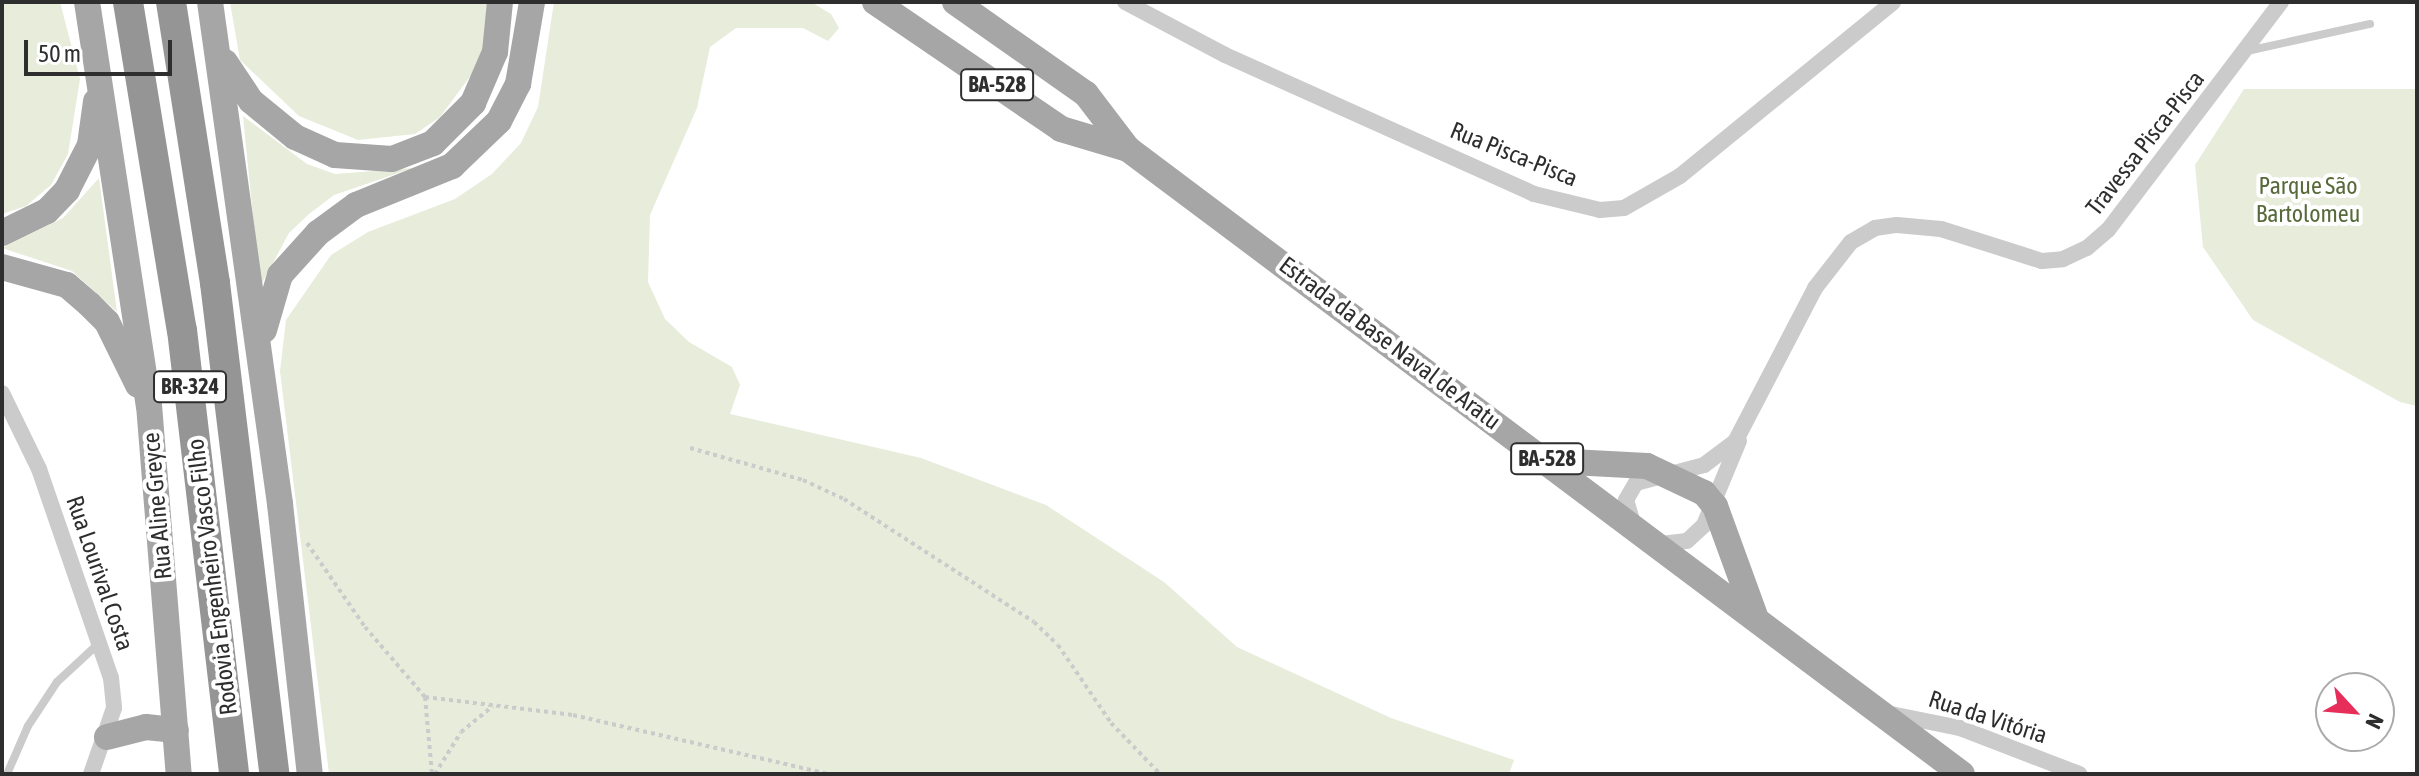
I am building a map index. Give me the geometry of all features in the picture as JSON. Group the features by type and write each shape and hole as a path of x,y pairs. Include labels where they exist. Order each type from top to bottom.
{"highway":[{"name":"Rodovia Engenheiro Vasco Filho","path":"128,2 182,330 234,774"},
{"name":"Rodovia Engenheiro Vasco Filho","path":"171,2 215,283 274,774"}],"main road":[{"name":"Rua Aline Greyce","path":"87,2 97,50 149,405 179,774"},
{"path":"210,2 221,55 263,377 310,774"},
{"path":"221,55 251,101 295,137 335,155 392,159 433,143 473,103 495,52 500,2"},
{"path":"263,377 264,322 280,275 338,217 437,175 485,139 518,84 532,2"},
{"name":"Estrada da Base Naval de Aratu","path":"875,2 1061,129 1128,149 1633,523 1962,774"},
{"path":"955,2 1086,94 1128,149"},
{"path":"2,233 47,211 81,169 96,115 97,50"},
{"path":"2,267 53,279 89,304 107,322 149,405"},
{"path":"1549,461 1625,463 1667,472 1704,493 1715,506 1757,619"},
{"path":"107,737 146,727 176,730"}],"street":[{"name":"Rua Pisca-Pisca","path":"1125,2 1225,55 1534,194 1600,210 1624,208 1680,176 1893,2"},
{"name":"Travessa Pisca-Pisca","path":"1633,523 1627,511 1630,490 1644,478 1704,465 1735,442 1815,288 1851,242 1875,228 1897,225 1941,229 2042,261 2063,259 2087,248 2108,230 2247,51 2281,2"},
{"name":"Rua Lourival Costa","path":"2,393 39,469 99,643 114,708 107,737 91,774"},
{"name":"Travessa Pisca-Pisca","path":"1661,544 1687,541 1715,506 1745,425"},
{"name":"Rua da Vitória","path":"1881,713 1960,728 2079,774"}],"lane":[{"path":"2247,51 2370,24"},
{"path":"7,774 28,726 57,682 99,643"}],"path":[{"path":"690,448 803,480 844,499 1034,622 1058,645 1111,723 1160,774"},
{"path":"305,541 365,627 425,697 434,774"},
{"path":"425,697 573,715 829,774"},
{"path":"434,774 461,732 493,706"}],"green space":[{"path":"2,2 60,2 80,79 68,154 51,185 26,206 2,214"},
{"path":"230,2 489,2 488,32 477,67 440,117 415,134 358,140 299,116 240,60"},
{"path":"554,2 811,2 831,14 839,28 828,41 803,28 736,28 710,47 697,108 650,215 648,282 665,319 689,342 732,367 740,385 730,414 921,458 1046,505 1164,582 1237,647 1391,718 1514,760 1509,774 329,774 280,371 286,320 331,255 368,232 455,199 492,174 521,143 538,107"},
{"name":"Parque São Bartolomeu","path":"2244,89 2417,89 2417,406 2400,402 2253,320 2203,247 2195,165"},
{"path":"243,116 307,164 335,174 413,168 334,195 309,214 289,233 260,287"},
{"path":"99,178 117,312 72,271 2,248 63,218"}]}
